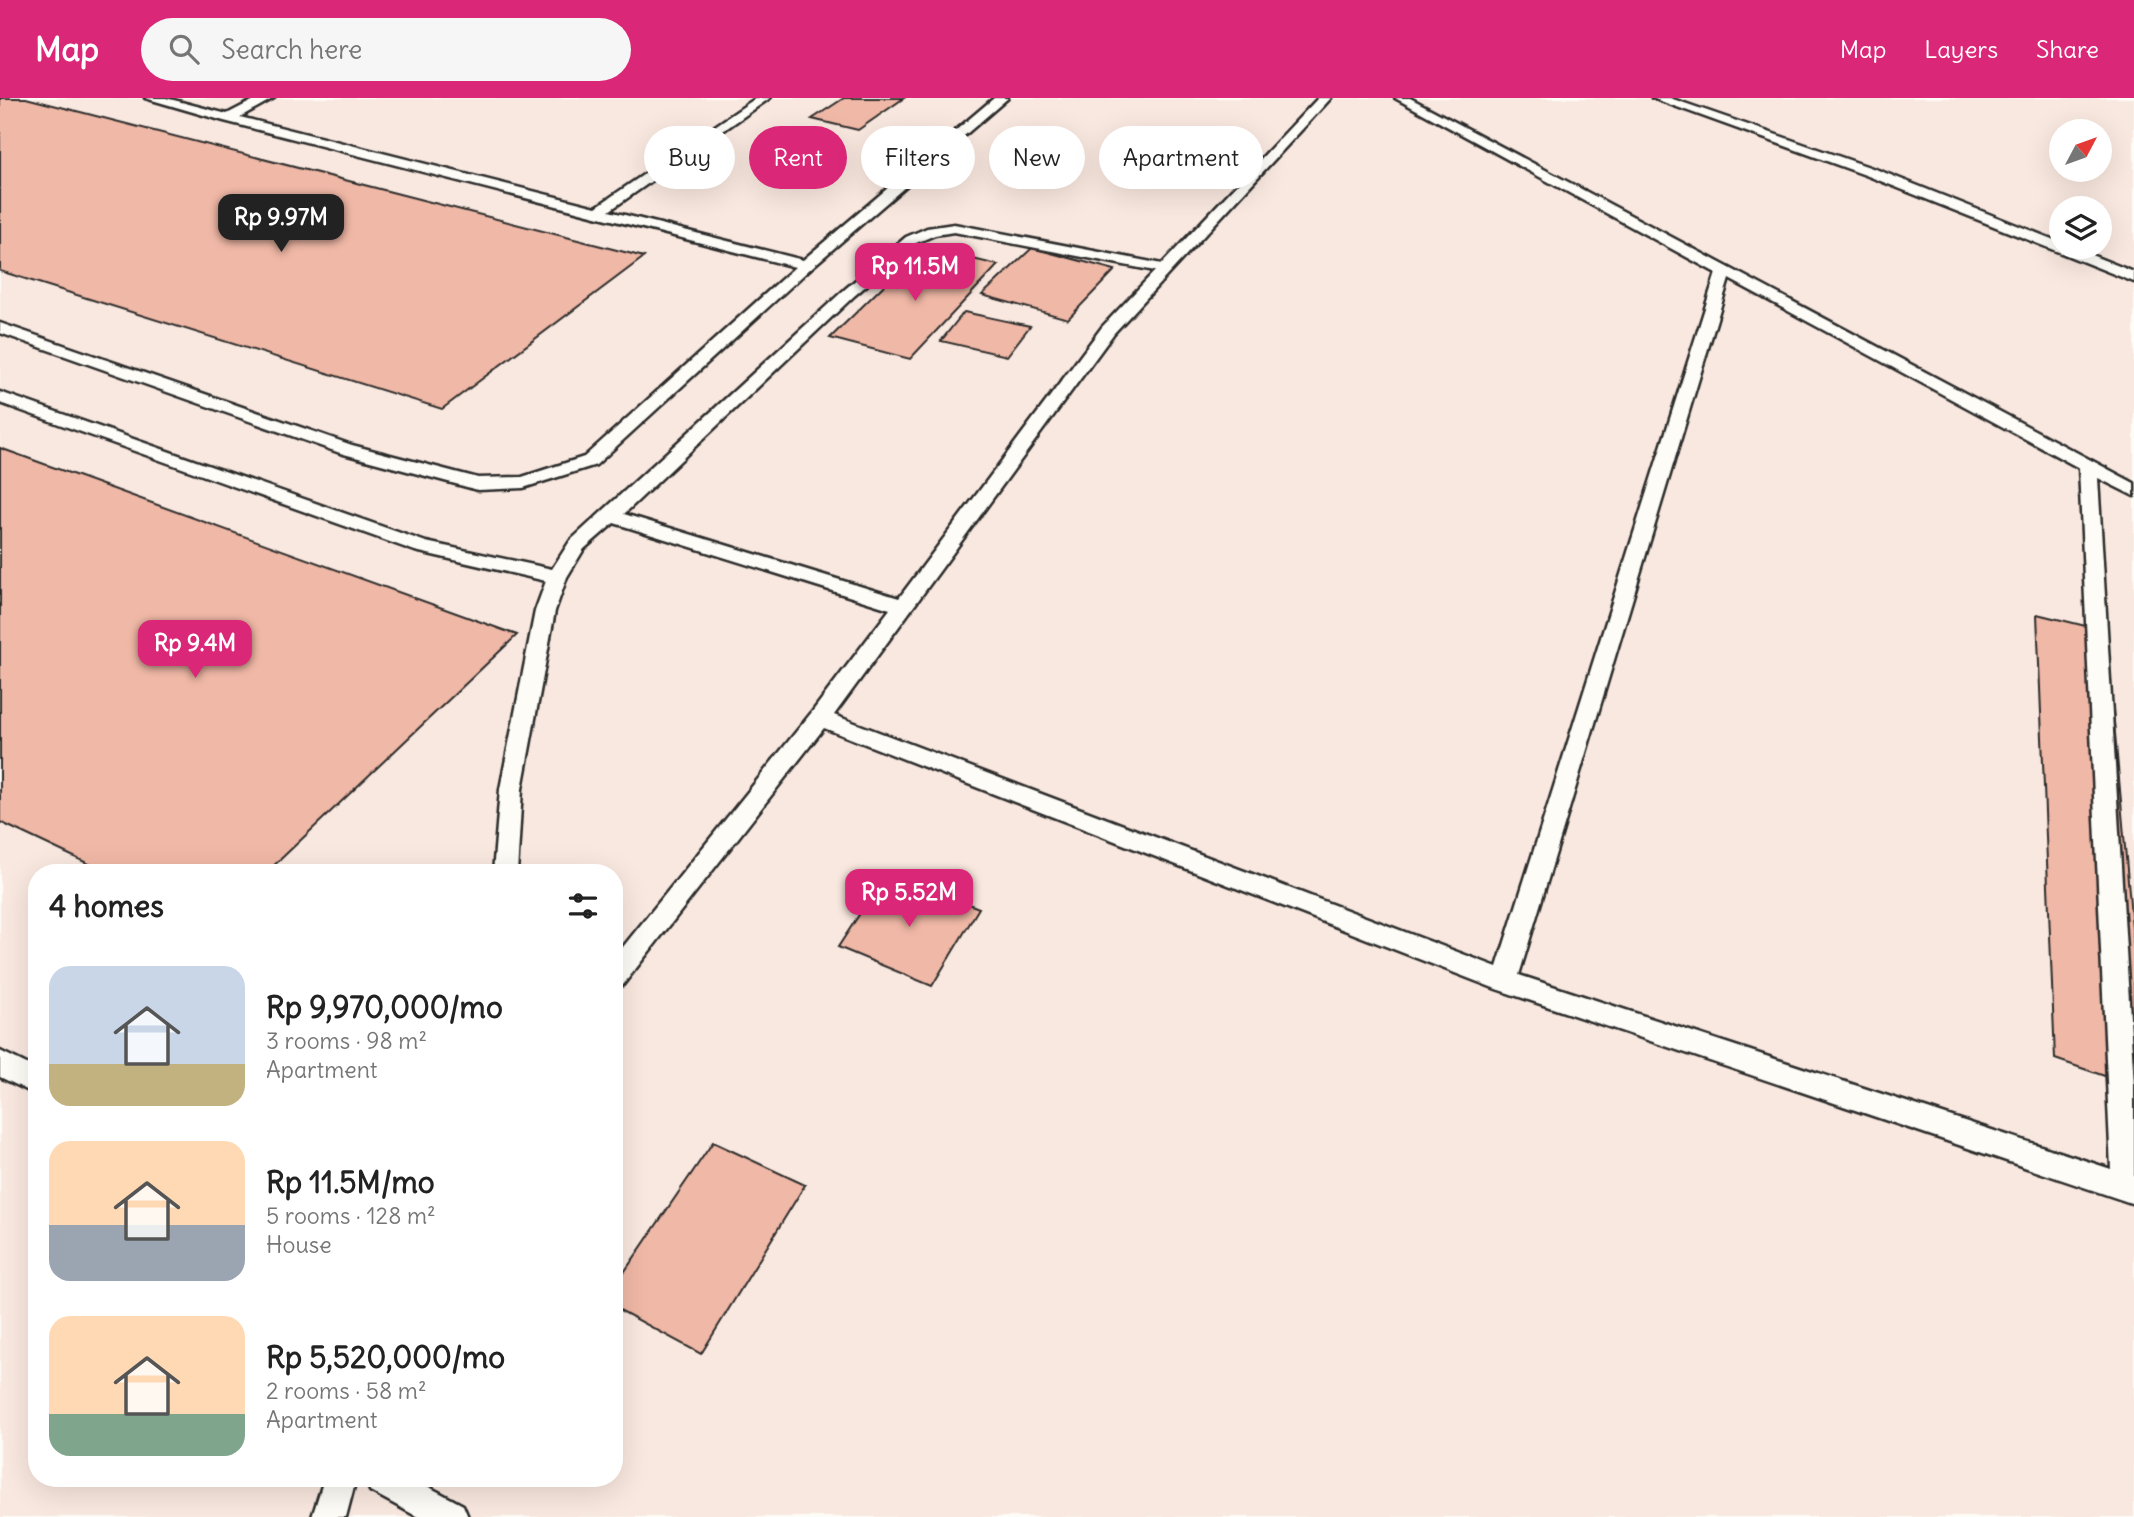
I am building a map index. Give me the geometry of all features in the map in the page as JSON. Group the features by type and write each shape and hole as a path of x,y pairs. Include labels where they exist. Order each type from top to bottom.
{"lane":[{"path":"151,98 806,265"},
{"path":"229,118 268,98"},
{"path":"598,212 764,98"},
{"path":"0,328 346,449 478,484 523,482 590,461 806,265 1002,98"},
{"path":"623,966 820,718 1108,330 1325,98"},
{"path":"1401,98 2134,490"},
{"path":"1658,98 1874,173 2134,276"},
{"path":"506,864 511,789 545,611 557,577 577,545 849,293 911,240 932,231 954,228 1165,269"},
{"path":"1505,981 1724,271"},
{"path":"0,397 422,547 557,577"},
{"path":"820,718 1505,981 2130,1189 2088,465"},
{"path":"611,516 904,606"},
{"path":"0,1063 28,1078"},
{"path":"329,1517 338,1487"},
{"path":"397,1487 451,1517"}],"shaded area":[{"path":"0,98 2134,98 2134,1517 0,1517"}],"building":[{"path":"0,98 26,98 644,257 442,409 0,271"},
{"path":"844,98 904,98 858,130 812,119"},
{"path":"923,247 998,265 910,359 830,338"},
{"path":"1032,248 1115,270 1068,319 982,295"},
{"path":"964,312 1030,326 1007,356 941,341"},
{"path":"0,448 517,635 275,864 89,864 0,822"},
{"path":"2037,614 2106,631 2134,949 2134,1086 2055,1059"},
{"path":"887,872 979,908 932,986 838,947"},
{"path":"713,1142 805,1185 701,1354 623,1312 623,1274"}]}
